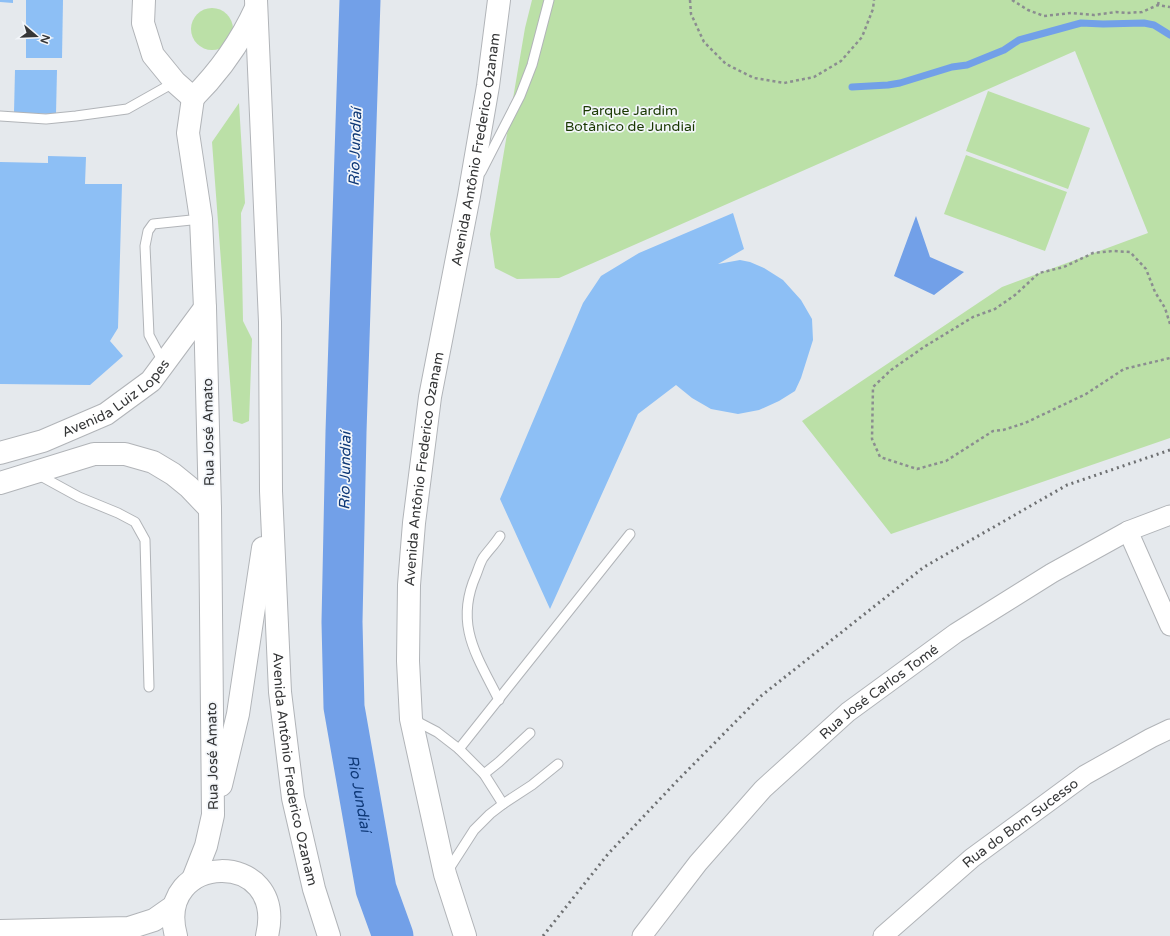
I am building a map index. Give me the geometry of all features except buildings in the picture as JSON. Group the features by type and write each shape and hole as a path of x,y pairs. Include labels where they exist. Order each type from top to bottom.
{"main road":[{"path":"144,0 143,23 153,55 175,82 193,98 218,71 237,43 247,28 257,3"},
{"name":"Avenida Antônio Frederico Ozanam","path":"466,936 445,874 411,719 408,661 409,585 414,523 430,397 469,196 488,86 499,0"},
{"path":"488,86 510,0"},
{"name":"Avenida Antônio Frederico Ozanam","path":"257,3 270,322 271,491 280,692 293,798 314,889 329,936"},
{"name":"Rua José Amato","path":"193,98 188,133 202,219 205,308 210,509 213,815 206,846 193,879"},
{"name":"Avenida Luiz Lopes","path":"0,453 43,441 106,414 152,381 205,308"},
{"path":"0,483 94,454 124,454 154,462 167,470 189,487 210,509"},
{"path":"213,815 238,714 271,491"},
{"path":"176,936 172,924 174,906 181,891 193,879 205,873 219,870 233,871 246,877 257,885 265,897 269,910 270,924 267,936"},
{"path":"0,931 128,928 154,920 174,906"}],"street":[{"name":"Rua José Carlos Tomé","path":"642,936 698,863 763,789 848,712 956,633 1052,573 1128,531 1170,515"},
{"path":"1128,531 1170,626"},
{"name":"Rua do Bom Sucesso","path":"883,936 972,858 1084,775 1151,738 1170,730"}],"lane":[{"path":"469,196 520,96 532,65 549,0"},
{"path":"0,116 46,119 127,109 175,82"},
{"path":"164,364 149,335 145,246 148,231 153,224 202,219"},
{"path":"34,473 79,497 136,522 145,540 149,687"},
{"path":"460,749 630,534"},
{"path":"498,700 472,644 467,625 467,602 471,586 483,559 500,536"},
{"path":"411,719 437,732 460,749 484,774 503,804"},
{"path":"484,774 530,733"},
{"path":"445,874 474,830 490,814 532,785 558,764"}],"path":[{"path":"690,0 691,14 704,42 726,64 754,78 784,83 814,77 841,61 862,37 873,9 874,0"},
{"path":"1012,0 1028,10 1044,16 1071,13 1094,15 1116,12 1128,13 1142,12 1158,5 1170,7"},
{"path":"1158,5 1159,0"},
{"path":"1170,324 1165,308 1155,292 1146,269 1130,252 1113,251 1093,253 1064,267 1039,274 1015,295 995,309 973,317 924,347 891,370 873,387 872,440 880,457 917,468 946,460 993,431 1003,430 1025,423 1046,414 1086,394 1124,369 1170,358"}],"green space":[{"name":"Parque Jardim Botânico de Jundiaí","path":"532,0 1170,0 1170,438 891,534 802,421 1002,287 1148,233 1075,51 559,278 517,279 495,268 490,234 525,28"},
{"path":"212,8 227,14 233,29 227,44 212,50 197,44 191,29 197,14"},
{"path":"988,91 1090,128 1068,189 966,151"},
{"path":"239,103 245,203 241,213 243,321 252,339 249,421 242,424 233,421 212,142"},
{"path":"966,155 1067,192 1045,251 944,214"}],"water":[{"path":"916,216 930,257 964,272 934,295 894,276"}],"waterway":[{"name":"Rio Jundiaí","path":"360,0 346,432 342,622 344,707 376,889 393,936"},
{"path":"852,87 900,83 952,67 967,65 1004,50 1019,40 1081,23 1144,23 1154,25 1170,35"}],"railway":[{"path":"543,936 608,854 677,781 761,696 924,567 1067,485 1170,450"}]}
